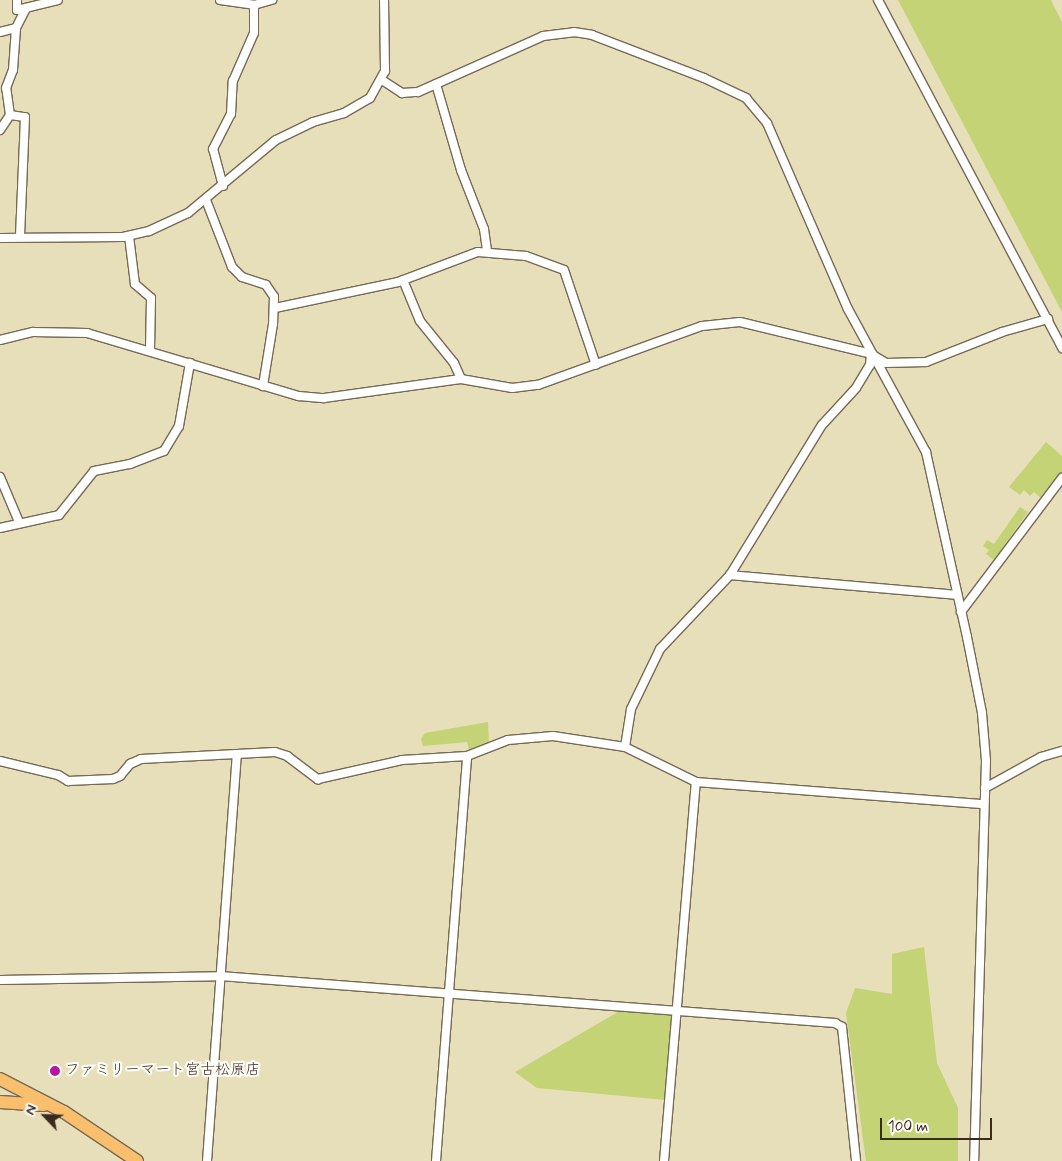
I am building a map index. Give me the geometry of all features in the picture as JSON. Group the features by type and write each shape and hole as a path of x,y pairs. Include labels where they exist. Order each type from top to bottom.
{"highway":[{"path":"0,1079 54,1106 137,1161"},
{"path":"0,1102 54,1106"}],"street":[{"path":"17,0 18,10 58,0"},
{"path":"220,0 254,6 272,0"},
{"path":"0,238 129,236 162,226 206,200 276,140 312,122 352,109 370,98 382,80 387,59 384,0"},
{"path":"878,0 1062,348"},
{"path":"223,186 214,149 231,114 233,81 254,33 254,6"},
{"path":"0,130 10,114 6,88 13,70 16,28 26,8"},
{"path":"0,32 16,28"},
{"path":"382,80 402,93 411,94 543,36 574,32 592,35 704,78 746,98 767,123 811,230 871,354 926,452 958,595 985,735 974,1161"},
{"path":"436,84 461,170 484,229 487,251"},
{"path":"10,114 25,117 27,124 20,238"},
{"path":"206,200 232,267 242,277 266,285 271,290 274,308 262,386"},
{"path":"129,236 135,284 151,298 150,351"},
{"path":"274,308 403,280 487,251 526,256 564,270 596,365"},
{"path":"403,280 420,321 454,362 461,379"},
{"path":"0,340 33,332 75,332 150,351 299,396 324,398 461,379 512,388 538,385 702,326 740,322 871,354 886,362 926,362 1002,332 1048,319"},
{"path":"625,747 631,709 660,649 730,575 822,425 856,388 870,365 871,354"},
{"path":"0,528 20,522 59,515 94,471 151,458 164,451 179,426 190,363"},
{"path":"0,477 20,522"},
{"path":"961,612 1062,478"},
{"path":"730,575 958,595"},
{"path":"0,761 58,775 68,781 113,779 120,776 130,764 141,760 275,752 287,756 318,780 402,760 467,756 508,740 553,736 625,747 696,782 984,804"},
{"path":"985,788 1041,757 1062,751"},
{"path":"206,1161 237,754"},
{"path":"436,1161 467,756"},
{"path":"664,1161 696,782"},
{"path":"0,980 220,976 840,1024 856,1161"}],"green space":[{"path":"898,0 1051,0 1062,22 1062,312"},
{"path":"1046,442 1062,456 1062,473 1041,498 1034,492 1030,496 1024,490 1020,495 1009,487"},
{"path":"1020,507 1028,512 994,560 986,554 989,550 983,546 987,540 994,544"},
{"path":"488,722 489,744 469,750 467,742 423,746 421,739 425,733"},
{"path":"924,947 937,1063 958,1108 958,1161 866,1161 846,1013 855,988 892,994 892,954"},
{"path":"623,1009 675,1012 666,1100 537,1088 515,1072"}],"place":[{"name":"ファミリーマート宮古松原店","path":"55,1071"}]}
